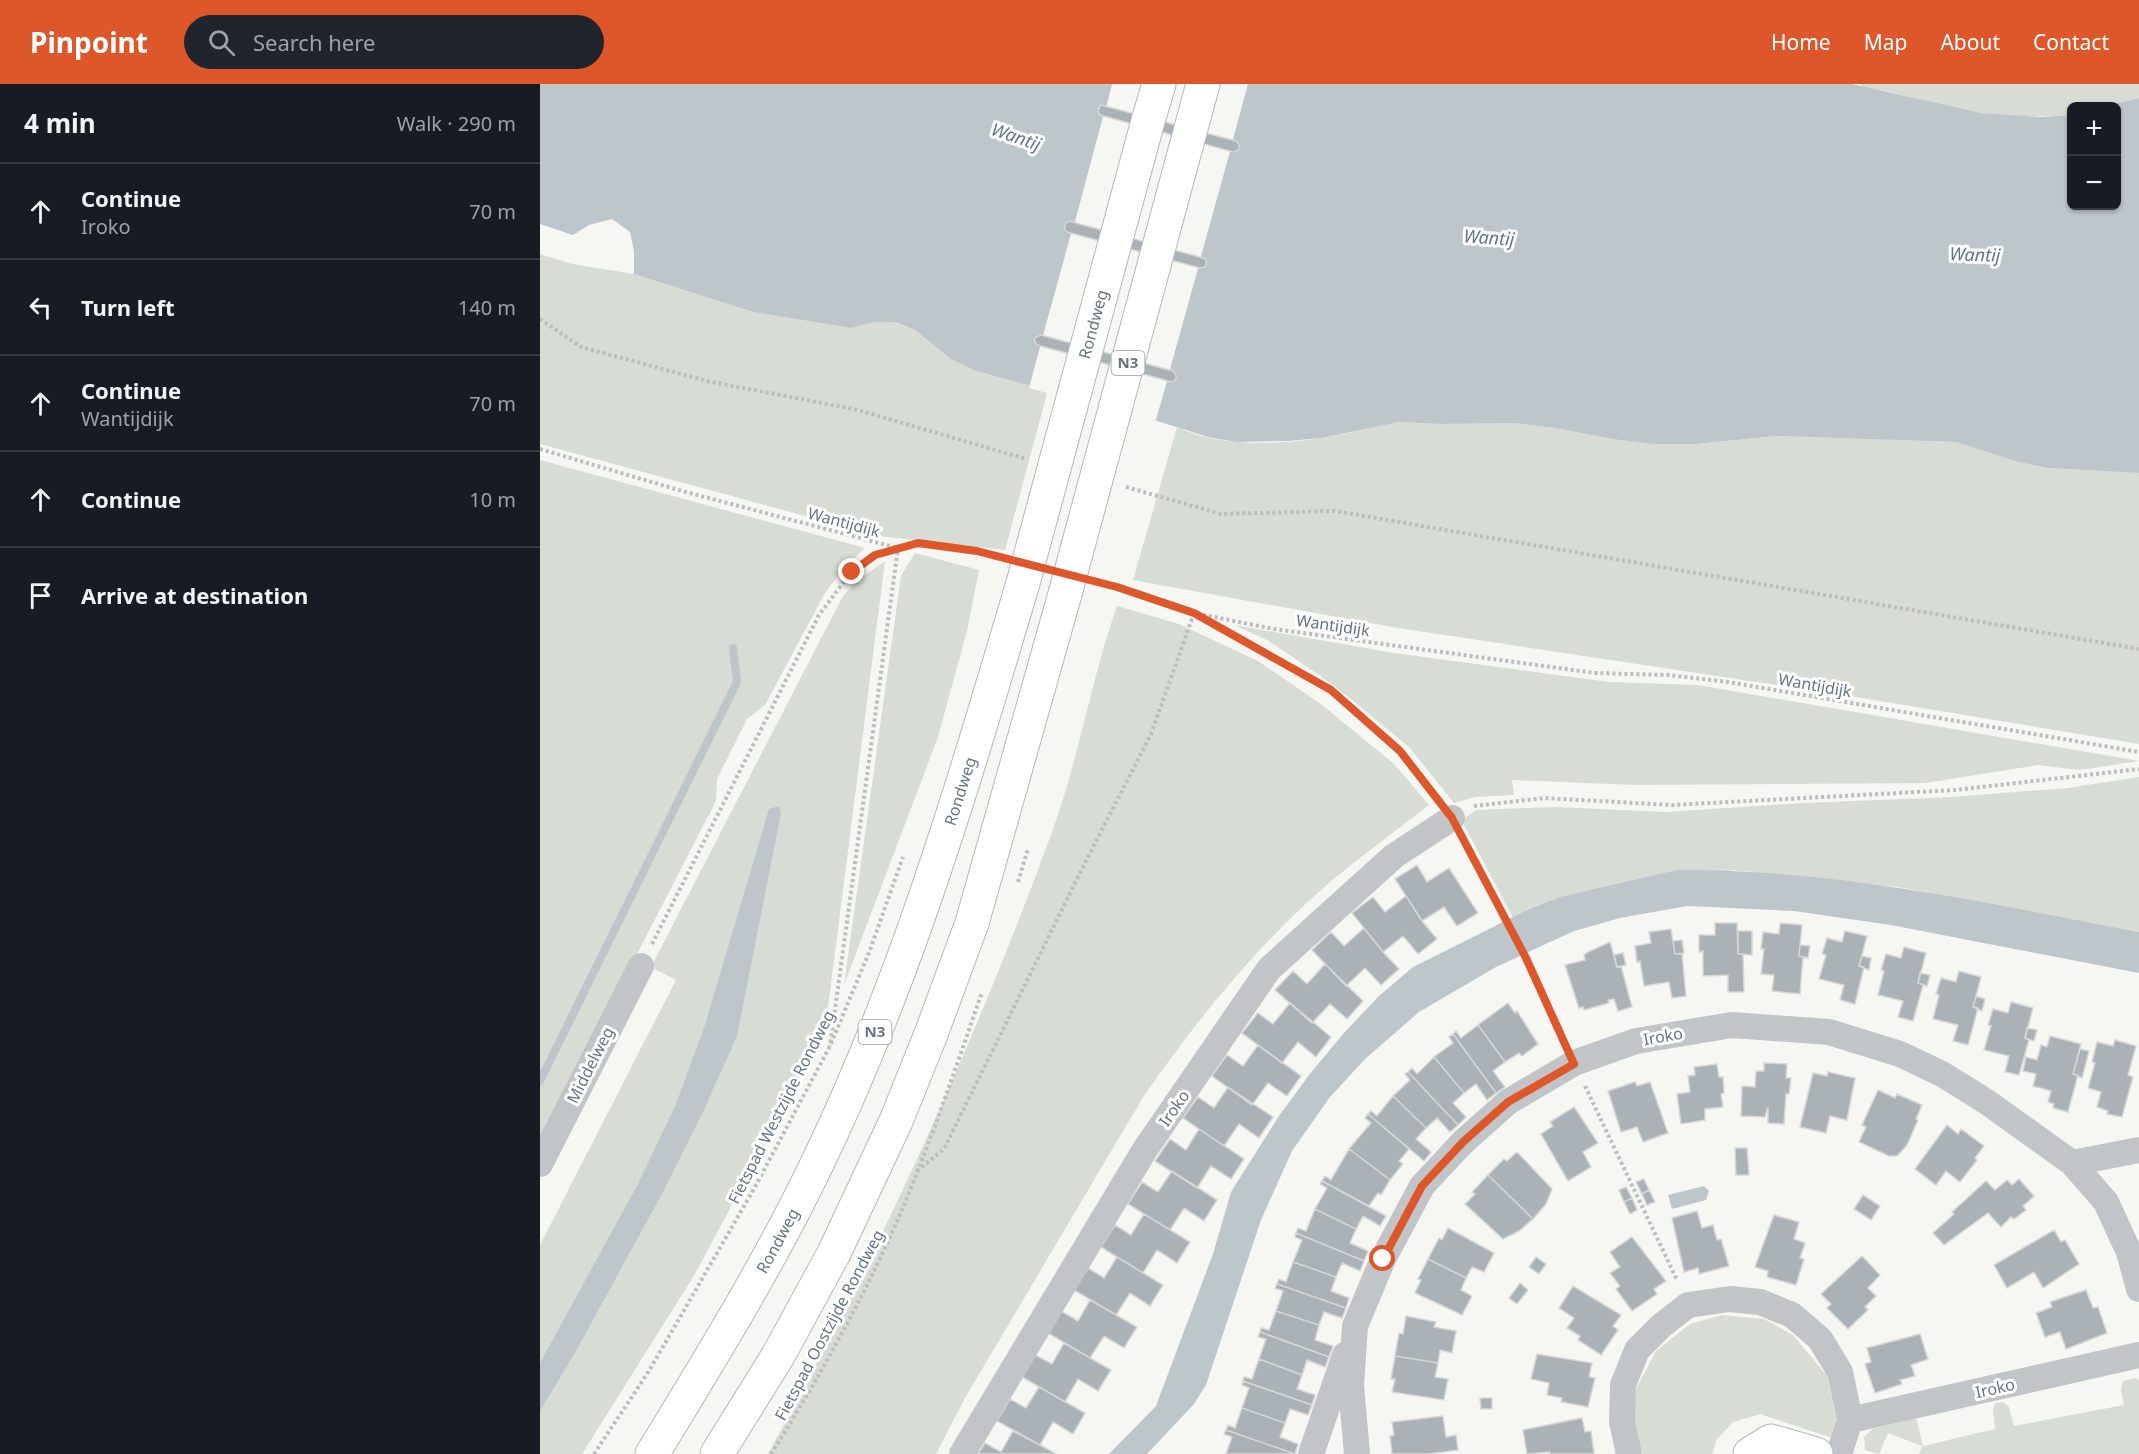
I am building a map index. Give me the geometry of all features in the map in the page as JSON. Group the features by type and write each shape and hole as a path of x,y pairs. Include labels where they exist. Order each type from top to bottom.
{"main road":[{"name":"Rondweg","path":"653,1452 769,1258 814,1169 896,980 934,872 1016,571 1159,84"},
{"name":"N3","path":"717,1454 779,1354 834,1253 896,1121 972,923 1065,594 1203,84"},
{"path":"1750,1454 1771,1441 1816,1454"}],"street":[{"name":"Iroko","path":"962,1454 1144,1151 1269,969 1394,856 1452,818"},
{"name":"Middelweg","path":"540,1164 641,966"},
{"name":"Iroko","path":"1311,1454 1355,1326 1383,1259 1422,1186 1463,1142 1508,1102 1574,1064 1636,1041 1732,1025 1829,1032 1900,1054 1942,1074 1987,1102 2072,1163 2106,1202 2129,1252 2139,1289"},
{"path":"2072,1163 2139,1150"},
{"path":"1629,1454 1622,1422 1623,1385 1637,1350 1661,1326 1688,1305 1730,1299 1760,1302 1792,1315 1820,1339 1840,1372 1850,1420 1839,1454"},
{"name":"Iroko","path":"1355,1326 1352,1385 1357,1454"},
{"name":"Iroko","path":"1850,1420 2139,1355"}],"path":[{"path":"540,319 581,347 708,381 858,410 1036,462"},
{"name":"Wantijdijk","path":"540,449 682,491 898,549 918,543 977,551 1016,571"},
{"path":"1117,484 1221,514 1335,511 2139,649"},
{"path":"641,966 819,615 852,572 875,555 898,549 830,1046"},
{"name":"Wantijdijk","path":"1096,581 1194,613 1274,629 1595,673 1668,675 1728,682 2139,752"},
{"path":"1194,613 1331,690 1400,751 1452,818 1526,958 1688,1305"},
{"name":"Fietspad Oostzijde Rondweg","path":"771,1454 794,1418 862,1294 891,1235 917,1172 944,1149 1151,735 1194,613"},
{"path":"1452,818 1475,805 1544,798 1672,805 1955,790 2139,769"},
{"name":"Fietspad Westzijde Rondweg","path":"594,1454 654,1361 755,1187 830,1046 870,950 906,849"}],"shaded area":[{"path":"1862,84 2139,84 2139,98 2121,102 2067,102 2067,115 2009,116 1948,107 1894,93 1862,88"},
{"path":"540,254 572,264 634,274 753,312 851,328 875,322 894,322 915,330 952,360 978,371 1048,390 1005,550 879,536 540,444"},
{"path":"1400,422 1514,423 1652,444 1696,444 1777,436 1956,442 2018,462 2048,468 2139,473 2139,744 1850,696 1398,628 1133,580 1177,427 1211,438 1268,443 1322,438"},
{"path":"540,460 865,548 842,570 825,593 765,705 747,719 717,779 716,801 540,1142"},
{"path":"915,553 979,570 967,631 938,737 844,985 901,576"},
{"path":"885,561 825,1031 695,1274 582,1454 540,1454 540,1245 676,980 651,967 843,596 858,580"},
{"path":"1117,606 1179,624 1258,661 1321,704 1394,764 1429,805 1344,870 1297,912 1234,978 1177,1050 1142,1099 965,1398 936,1454 768,1454 809,1379 886,1226 990,991 1052,832"},
{"path":"1234,625 1394,653 1609,682 1698,685 2139,761 2080,770 2038,765 1925,783 1636,785 1512,780 1514,795 1475,797 1454,803 1410,748 1335,686 1269,641"},
{"path":"2139,777 2139,932 1898,887 1733,870 1523,912 1513,918 1463,823 1466,817 1476,810 1554,807 1666,812 1951,797 2067,788"},
{"path":"1722,1315 1764,1319 1793,1335 1827,1376 1836,1418 1832,1438 1760,1414 1733,1422 1717,1439 1712,1454 1643,1454 1633,1434 1636,1389 1656,1351 1690,1324"},
{"path":"2135,1378 2139,1381 2139,1454 1919,1454 1922,1446 1888,1433 1879,1454 1865,1450 1864,1437 1872,1429 1916,1418 1923,1446 1995,1429 1993,1410 1995,1403 2003,1402 2009,1407 2014,1426 2124,1405 2121,1390 2123,1381"}],"water":[{"name":"Wantij","path":"540,84 1852,84 1981,113 2040,117 2067,115 2067,210 2121,210 2121,102 2139,98 2139,473 2048,468 2018,462 1956,442 1777,436 1696,444 1652,444 1514,423 1399,422 1322,438 1236,442 1208,437 977,371 952,360 915,330 895,322 875,322 851,328 753,312 634,274 634,251 630,232 612,219 589,225 573,235 540,224","holes":["1104,105 1236,141 1240,146 1233,152 1101,115 1098,108","1071,221 1203,258 1206,260 1205,267 1200,268 1067,232 1065,224","1041,335 1173,371 1176,379 1171,382 1037,345 1034,340"]},
{"path":"779,806 781,813 737,1036 664,1190 576,1351 540,1411 540,1363 638,1184 676,1104 705,1025 769,809"},
{"path":"1677,870 1736,871 1852,882 1967,899 2139,932 2139,973 1891,925 1794,911 1687,906 1620,918 1574,931 1496,967 1419,1012 1365,1059 1330,1097 1292,1151 1261,1220 1206,1385 1194,1404 1147,1454 1109,1454 1156,1406 1213,1254 1231,1192 1279,1116 1309,1075 1378,997 1413,967 1523,912 1560,897"},
{"path":"1704,1186 1709,1191 1706,1200 1672,1209 1668,1195"}],"pier":[{"path":"1112,84 1248,84 1232,143 1106,108"},
{"path":"1104,113 1231,148 1200,260 1074,225"},
{"path":"1072,230 1199,265 1169,373 1042,339"},
{"path":"1041,343 1168,378 1155,423 1029,388"}],"building":[{"path":"1101,105 1236,141 1240,146 1233,152 1100,115 1098,111"},
{"path":"1069,221 1203,258 1206,264 1205,267 1200,268 1067,232 1065,224"},
{"path":"1041,335 1173,371 1176,379 1172,382 1037,345 1034,340"},
{"path":"1417,865 1427,882 1449,868 1478,913 1457,926 1444,907 1422,921 1395,879"},
{"path":"1406,896 1437,939 1418,954 1403,936 1383,952 1352,913 1373,897 1385,912"},
{"path":"1715,923 1737,923 1738,954 1743,954 1744,992 1728,992 1728,975 1703,976 1703,951 1699,952 1699,935 1715,935"},
{"path":"1780,923 1802,925 1799,956 1803,957 1800,994 1772,991 1774,975 1761,974 1764,949 1761,949 1763,932 1779,934"},
{"path":"1364,928 1399,969 1381,985 1365,968 1346,986 1312,950 1331,932 1344,946"},
{"path":"1671,929 1675,954 1682,954 1686,996 1672,998 1669,982 1644,986 1635,946 1651,943 1649,932"},
{"path":"1738,931 1752,931 1752,955 1738,954"},
{"path":"1845,931 1867,936 1859,966 1864,967 1855,1004 1840,1000 1844,985 1819,979 1826,955 1822,954 1827,938 1842,942"},
{"path":"1682,940 1684,953 1675,954 1673,941"},
{"path":"1610,942 1617,967 1621,966 1632,1007 1618,1011 1614,999 1608,1000 1609,1003 1584,1010 1583,1007 1579,1008 1565,965 1585,960 1584,955 1588,952"},
{"path":"1800,945 1810,946 1808,958 1799,956"},
{"path":"1904,947 1926,953 1918,983 1923,985 1913,1021 1898,1017 1903,1001 1878,995 1884,971 1881,970 1886,954 1901,958"},
{"path":"1623,953 1626,965 1617,967 1614,955"},
{"path":"1862,956 1871,958 1869,970 1859,966"},
{"path":"1325,964 1363,1001 1347,1019 1330,1004 1312,1023 1275,990 1293,971 1307,984"},
{"path":"1959,971 1981,977 1973,1007 1978,1008 1968,1045 1953,1041 1958,1025 1933,1019 1939,995 1936,994 1941,978 1956,982"},
{"path":"1920,973 1930,975 1927,986 1918,983"},
{"path":"1976,996 1985,999 1982,1011 1973,1007"},
{"path":"2011,1002 2033,1008 2025,1038 2029,1040 2019,1075 2005,1072 2009,1056 1984,1050 1993,1009 2008,1013"},
{"path":"1290,1003 1331,1037 1316,1057 1298,1042 1282,1063 1242,1033 1258,1013 1273,1024"},
{"path":"1508,1003 1515,1013 1517,1011 1538,1044 1522,1056 1519,1053 1505,1062 1478,1025"},
{"path":"1478,1025 1505,1062 1493,1071 1505,1087 1496,1093 1453,1034 1456,1031 1461,1038"},
{"path":"2027,1028 2037,1030 2034,1041 2025,1038"},
{"path":"1453,1034 1496,1093 1487,1100 1476,1084 1464,1093 1434,1057 1453,1043 1449,1037"},
{"path":"2050,1036 2081,1044 2073,1074 2078,1075 2068,1112 2053,1108 2054,1104 2048,1102 2051,1091 2033,1086 2036,1074 2023,1071 2026,1057 2037,1060 2041,1045 2047,1047"},
{"path":"2115,1040 2136,1046 2128,1075 2133,1077 2122,1117 2107,1114 2108,1111 2097,1107 2101,1092 2088,1088 2095,1063 2092,1062 2097,1042 2113,1046"},
{"path":"1258,1045 1301,1076 1287,1096 1268,1083 1252,1105 1212,1076 1227,1055 1243,1066"},
{"path":"2080,1049 2089,1051 2082,1078 2073,1074"},
{"path":"1434,1057 1464,1093 1453,1103 1466,1117 1458,1125 1408,1072 1412,1068 1417,1074"},
{"path":"1764,1063 1787,1064 1786,1078 1791,1078 1789,1094 1786,1094 1784,1124 1768,1123 1768,1107 1765,1117 1741,1116 1742,1086 1755,1087 1756,1071 1764,1071"},
{"path":"1717,1064 1719,1077 1723,1077 1724,1093 1721,1094 1723,1107 1705,1109 1705,1120 1681,1124 1677,1094 1690,1092 1688,1076 1695,1075 1694,1067"},
{"path":"1408,1072 1458,1125 1450,1132 1437,1118 1426,1128 1393,1096 1410,1080 1405,1074"},
{"path":"1828,1072 1855,1078 1847,1120 1830,1116 1826,1133 1800,1127 1813,1073 1827,1076"},
{"path":"1635,1082 1637,1086 1650,1082 1668,1133 1643,1142 1637,1127 1621,1132 1608,1091"},
{"path":"1228,1087 1273,1117 1259,1138 1239,1124 1224,1146 1183,1118 1198,1097 1214,1108"},
{"path":"1878,1090 1895,1098 1897,1094 1922,1105 1907,1145 1897,1156 1889,1156 1859,1142 1866,1127 1862,1125"},
{"path":"1393,1096 1426,1128 1416,1139 1431,1152 1424,1161 1368,1114 1371,1111 1377,1116"},
{"path":"1574,1107 1598,1143 1583,1152 1591,1167 1568,1181 1541,1134 1553,1126 1550,1122"},
{"path":"1368,1114 1409,1149 1399,1161 1403,1164 1390,1180 1349,1149 1371,1123 1365,1118"},
{"path":"1947,1125 1958,1134 1961,1129 1984,1146 1975,1158 1977,1160 1960,1182 1946,1171 1936,1185 1915,1169"},
{"path":"1199,1129 1244,1159 1231,1179 1211,1166 1197,1188 1155,1161 1170,1139 1186,1150"},
{"path":"1735,1148 1747,1148 1749,1175 1736,1175"},
{"path":"1349,1149 1390,1180 1381,1195 1378,1193 1369,1206 1322,1181 1325,1176 1331,1180"},
{"path":"1517,1152 1552,1189 1546,1204 1533,1219 1488,1175 1504,1159 1507,1161"},
{"path":"1172,1171 1217,1200 1204,1221 1184,1208 1170,1230 1128,1204 1142,1182 1158,1192"},
{"path":"1488,1175 1533,1219 1519,1231 1503,1239 1465,1204 1475,1194 1472,1192"},
{"path":"1644,1179 1649,1190 1642,1194 1636,1182"},
{"path":"2019,1179 2034,1196 2023,1206 2026,1210 2014,1219 2011,1217 2001,1227 1988,1213 1944,1245 1933,1233 1986,1181 1995,1190 2007,1180 2012,1185"},
{"path":"1322,1181 1386,1216 1380,1226 1363,1216 1356,1229 1315,1209 1327,1188 1320,1184"},
{"path":"1626,1187 1632,1198 1624,1202 1619,1190"},
{"path":"1649,1190 1655,1202 1647,1205 1642,1194"},
{"path":"1863,1195 1880,1206 1871,1220 1854,1209"},
{"path":"1632,1198 1637,1210 1630,1214 1624,1202"},
{"path":"1315,1209 1356,1229 1350,1243 1368,1251 1364,1261 1296,1233 1298,1228 1306,1231"},
{"path":"1697,1211 1702,1228 1713,1225 1717,1240 1721,1239 1729,1266 1699,1274 1698,1268 1684,1272 1672,1218"},
{"path":"1144,1214 1190,1242 1177,1263 1157,1250 1143,1273 1101,1247 1115,1225 1131,1235"},
{"path":"1774,1215 1799,1222 1794,1239 1805,1243 1800,1258 1804,1259 1796,1285 1767,1277 1768,1271 1755,1267"},
{"path":"1448,1228 1494,1253 1484,1272 1472,1267 1466,1278 1428,1259 1439,1238 1442,1240"},
{"path":"2054,1230 2061,1242 2065,1240 2079,1264 2043,1288 2034,1272 2007,1288 1994,1265"},
{"path":"1296,1233 1364,1261 1360,1271 1342,1263 1336,1277 1293,1262 1302,1240 1295,1237"},
{"path":"1632,1237 1666,1281 1654,1289 1657,1294 1632,1311 1616,1289 1620,1286 1610,1273 1620,1267 1610,1252"},
{"path":"1862,1256 1880,1275 1868,1288 1876,1296 1865,1307 1868,1310 1848,1329 1827,1308 1831,1304 1821,1294"},
{"path":"1117,1257 1163,1285 1150,1306 1130,1293 1116,1315 1074,1290 1088,1268 1104,1278"},
{"path":"1536,1257 1546,1264 1539,1274 1529,1267"},
{"path":"1428,1259 1466,1278 1461,1290 1472,1296 1462,1315 1415,1293 1421,1280 1418,1279"},
{"path":"1293,1262 1336,1277 1331,1291 1349,1298 1346,1308 1277,1284 1279,1279 1286,1282"},
{"path":"1520,1283 1528,1290 1517,1304 1509,1298"},
{"path":"1277,1284 1346,1308 1342,1318 1324,1312 1319,1325 1276,1311 1283,1291 1275,1288"},
{"path":"1573,1286 1621,1315 1613,1326 1618,1330 1601,1355 1578,1340 1580,1336 1567,1328 1574,1318 1559,1308"},
{"path":"2086,1290 2093,1308 2098,1307 2107,1333 2066,1349 2060,1332 2045,1337 2036,1313 2052,1307 2050,1302"},
{"path":"1090,1300 1137,1327 1124,1348 1104,1336 1090,1358 1048,1333 1061,1311 1078,1321"},
{"path":"1276,1311 1319,1325 1315,1340 1333,1346 1329,1357 1260,1332 1261,1328 1269,1330"},
{"path":"1406,1316 1436,1322 1434,1327 1456,1331 1452,1353 1440,1350 1438,1363 1395,1356 1399,1333 1403,1334"},
{"path":"1260,1332 1329,1357 1325,1367 1307,1360 1302,1375 1259,1359 1266,1339 1258,1337"},
{"path":"1920,1334 1928,1359 1911,1365 1915,1376 1900,1380 1902,1384 1875,1393 1865,1364 1871,1362 1867,1348"},
{"path":"1064,1343 1111,1370 1098,1391 1078,1379 1065,1402 1022,1377 1035,1355 1052,1364"},
{"path":"1537,1354 1592,1363 1589,1377 1595,1378 1588,1407 1561,1402 1562,1398 1547,1395 1549,1383 1531,1379"},
{"path":"1395,1356 1438,1363 1435,1377 1448,1379 1444,1400 1392,1392 1395,1379 1391,1379"},
{"path":"1259,1359 1302,1375 1297,1389 1315,1395 1312,1405 1243,1381 1244,1377 1252,1379"},
{"path":"1243,1381 1312,1405 1308,1415 1290,1409 1285,1423 1242,1408 1249,1388 1242,1385"},
{"path":"1039,1387 1085,1413 1073,1434 1053,1422 1040,1445 997,1421 1010,1399 1026,1408"},
{"path":"1480,1398 1492,1398 1492,1409 1481,1409"},
{"path":"1242,1408 1285,1423 1280,1437 1298,1444 1295,1454 1226,1430 1228,1425 1235,1428"},
{"path":"1443,1416 1446,1437 1456,1435 1458,1450 1428,1454 1392,1454 1390,1436 1394,1435 1392,1422"},
{"path":"1582,1418 1585,1432 1591,1431 1594,1454 1550,1454 1550,1452 1527,1454 1523,1430"},
{"path":"1226,1430 1295,1454 1226,1454 1232,1437 1224,1434"},
{"path":"1013,1431 1056,1454 978,1454 985,1443 1001,1452"}],"waterway":[{"path":"540,1081 737,682 733,648"}],"route":[{"path":"852,572 875,555 918,543 977,551 1117,587 1194,613 1331,690 1400,751 1452,818 1526,958 1574,1064 1508,1102 1463,1142 1422,1186 1383,1259"}]}
